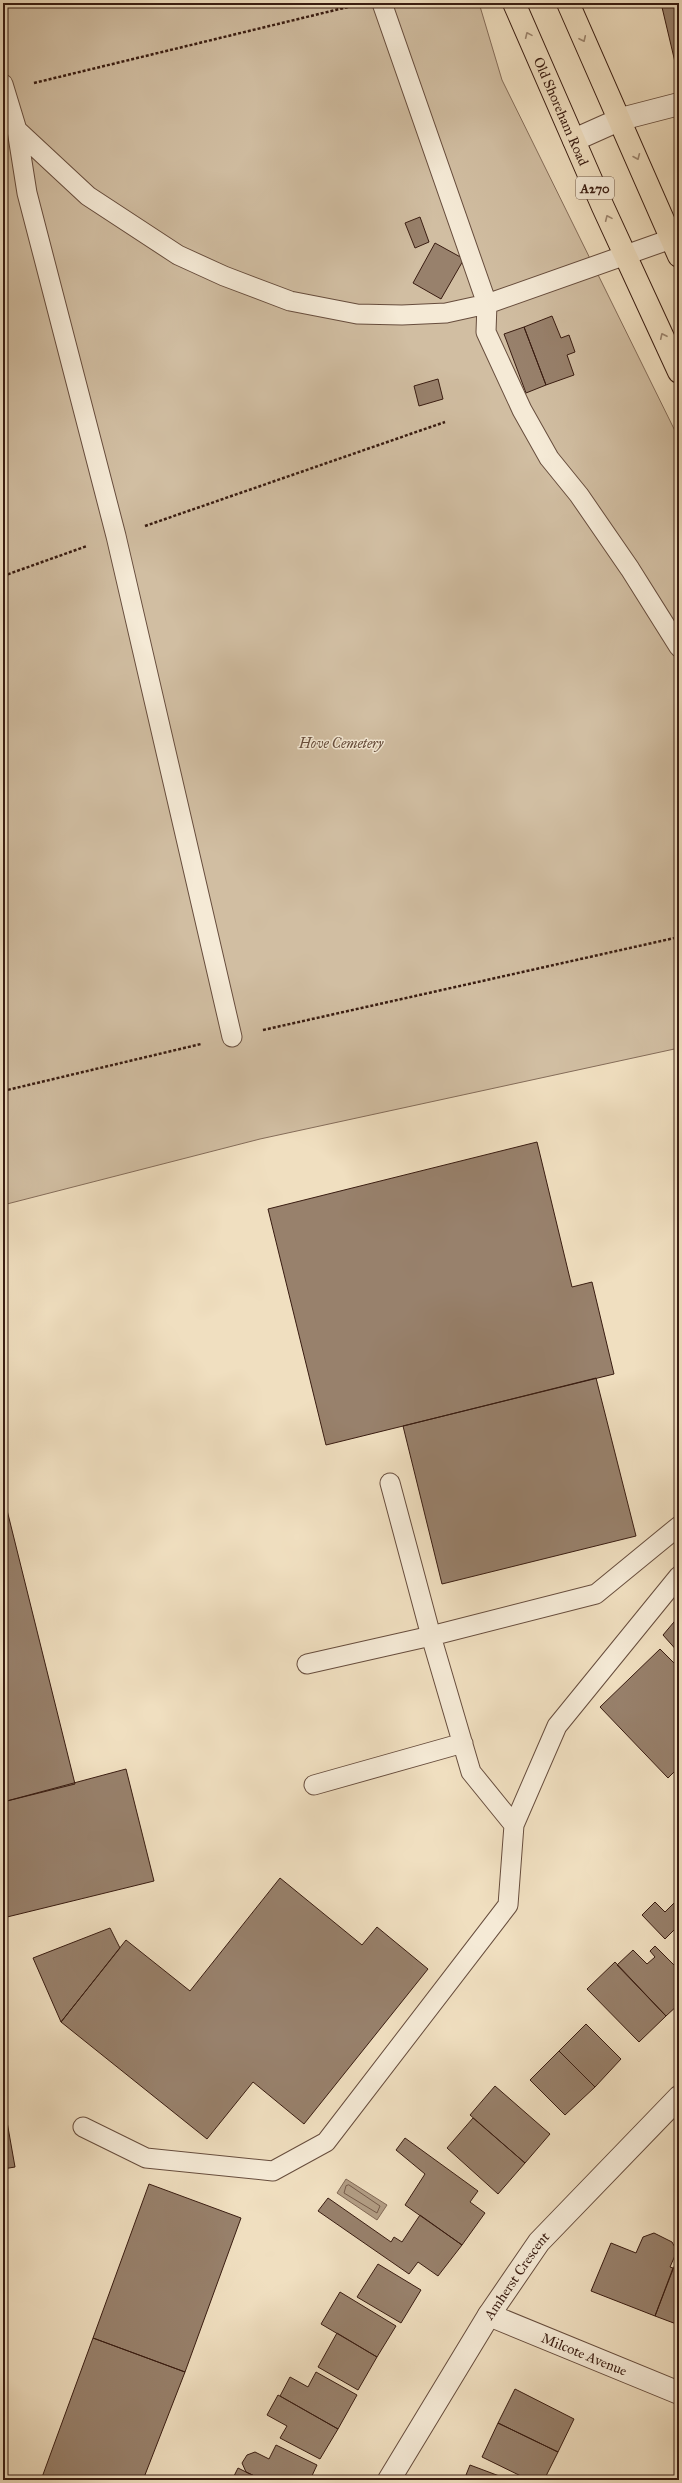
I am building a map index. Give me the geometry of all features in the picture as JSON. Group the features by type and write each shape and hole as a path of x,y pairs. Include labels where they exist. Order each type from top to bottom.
{"main road":[{"name":"Old Shoreham Road","path":"514,3 679,372"},
{"path":"568,3 621,119 675,247"}],"street":[{"path":"574,140 621,119 679,104"},
{"name":"Amherst Crescent","path":"389,2480 489,2314 539,2242 679,2097"},
{"name":"Milcote Avenue","path":"489,2314 679,2393"}],"lane":[{"path":"382,3 487,304 486,332 522,410 548,458 579,495 630,569 679,647"},
{"path":"4,87 17,130 27,193 116,536 232,1037"},
{"path":"17,130 88,196 140,232 178,255 211,270 290,301 357,314 402,315 446,313 487,304 626,256 675,247"},
{"path":"390,1484 431,1636 471,1772 514,1825"},
{"path":"307,1664 431,1636 596,1594 679,1526"},
{"path":"83,2127 146,2158 273,2171 326,2142 508,1905 514,1825 556,1726 679,1576"},
{"path":"314,1785 462,1743"}],"path":[{"path":"4,87 359,5"},
{"path":"3,576 445,422"},
{"path":"3,1091 232,1037 679,937"}],"green space":[{"name":"Hove Cemetery","path":"3,3 479,3 502,80 679,439 679,1048 260,1139 3,1205"}],"water":[{"path":"346,2179 387,2205 377,2220 337,2193"}],"building":[{"path":"661,3 679,3 679,79"},
{"path":"420,217 429,242 415,248 405,223"},
{"path":"435,243 464,259 441,299 413,283"},
{"path":"552,316 561,338 569,335 575,352 567,355 574,375 546,385 524,327"},
{"path":"524,327 546,385 526,393 504,334"},
{"path":"438,379 443,399 419,406 414,386"},
{"path":"537,1142 572,1287 592,1282 614,1374 326,1445 268,1209"},
{"path":"596,1378 636,1536 442,1584 403,1426"},
{"path":"3,1502 5,1502 75,1784 3,1802"},
{"path":"679,1616 679,1653 663,1635"},
{"path":"660,1649 679,1668 679,1767 668,1778 600,1707"},
{"path":"126,1769 154,1881 3,1918 3,1802"},
{"path":"280,1878 362,1945 377,1927 428,1969 304,2124 253,2082 207,2139 61,2022 126,1940 190,1991"},
{"path":"676,1901 679,1904 679,1931 676,1928 665,1939 642,1915 655,1902 665,1912"},
{"path":"110,1928 120,1948 61,2022 33,1958"},
{"path":"655,1946 679,1970 679,2004 666,2016 617,1965 633,1950 647,1964 655,1957 650,1951"},
{"path":"615,1962 666,2016 639,2042 587,1989"},
{"path":"586,2024 621,2059 595,2087 559,2051"},
{"path":"559,2051 595,2087 565,2115 530,2080"},
{"path":"495,2086 550,2134 525,2163 470,2115"},
{"path":"3,2099 15,2167 3,2169"},
{"path":"473,2118 525,2163 498,2194 447,2148"},
{"path":"405,2138 478,2191 470,2202 485,2213 462,2245 405,2205 425,2174 396,2150"},
{"path":"149,2184 241,2218 185,2372 93,2338"},
{"path":"328,2198 391,2242 394,2237 402,2242 420,2215 462,2245 438,2276 418,2262 409,2274 318,2211"},
{"path":"654,2233 672,2242 677,2251 670,2267 673,2268 655,2316 591,2291 611,2243 636,2253 643,2237"},
{"path":"679,2254 679,2325 655,2316"},
{"path":"378,2264 421,2290 401,2323 357,2297"},
{"path":"340,2292 396,2326 377,2357 321,2324"},
{"path":"337,2333 377,2357 358,2390 318,2367"},
{"path":"93,2338 185,2372 143,2480 41,2480"},
{"path":"316,2372 357,2395 338,2429 280,2396 290,2377 308,2387"},
{"path":"515,2389 574,2419 558,2452 498,2423"},
{"path":"278,2395 338,2429 320,2459 280,2438 287,2426 267,2415"},
{"path":"498,2423 558,2452 544,2480 529,2480 482,2457"},
{"path":"276,2445 317,2465 310,2480 263,2480 246,2472 242,2463 247,2455 255,2452 269,2459"},
{"path":"470,2465 510,2480 464,2480"},
{"path":"238,2468 246,2472 263,2480 232,2480"}]}
